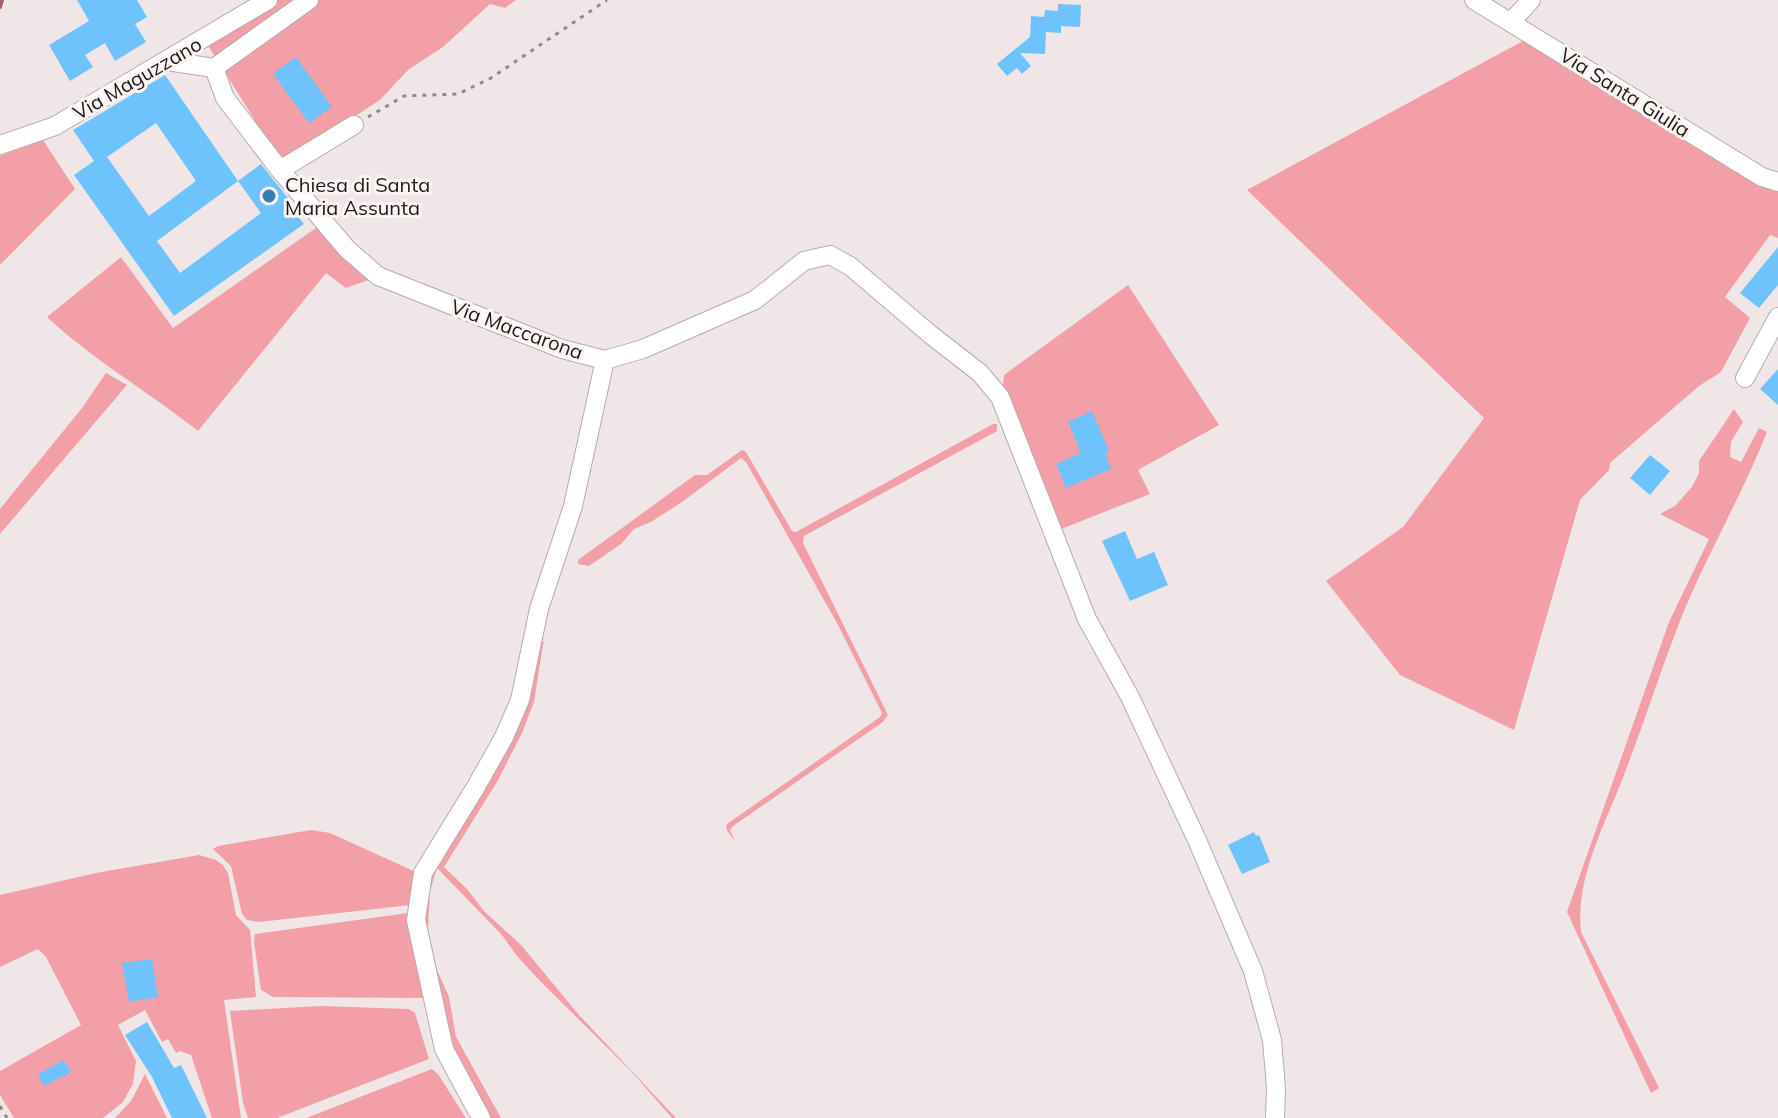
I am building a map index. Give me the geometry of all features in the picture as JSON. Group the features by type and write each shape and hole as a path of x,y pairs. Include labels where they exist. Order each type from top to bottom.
{"street":[{"name":"Via Maguzzano","path":"0,145 55,126 268,0"},
{"path":"167,61 214,68 309,0"},
{"name":"Via Santa Giulia","path":"1474,0 1762,177 1778,182"},
{"path":"1511,22 1531,0"},
{"name":"Via Maccarona","path":"214,68 225,98 280,170 347,249 378,276 562,349 605,360 643,349 755,300 804,261 830,255 850,266 980,373 1000,397 1087,619 1130,697 1197,840 1253,971 1272,1040 1275,1118"},
{"path":"280,170 354,125"},
{"path":"1745,378 1778,317"},
{"path":"481,1118 444,1049 416,920 423,873 504,737 520,700 539,609 573,506 605,360"}],"path":[{"path":"354,125 404,96 458,94 491,78 607,0"},
{"path":"0,1106 7,1118"}],"shaded area":[{"path":"271,0 516,0 505,8 490,4 443,47 408,70 381,99 283,165 205,41"},
{"path":"1523,41 1701,151 1778,188 1778,238 1770,235 1725,297 1750,318 1721,372 1699,386 1610,463 1609,470 1580,500 1514,730 1400,675 1326,581 1403,527 1484,418 1247,190"},
{"path":"43,140 75,189 0,265 0,156"},
{"path":"323,223 377,277 346,288 326,273 198,431 47,317 121,257 173,328"},
{"path":"1128,285 1219,425 1138,470 1150,494 1056,531 1002,397 1004,375"},
{"path":"106,373 127,385 0,534 0,509 82,408"},
{"path":"1734,409 1743,422 1731,442 1730,457 1741,462 1759,428 1767,432 1678,626 1593,852 1580,912 1581,932 1659,1088 1651,1093 1567,912 1669,622 1709,539 1660,514 1675,506 1692,487 1699,473 1699,461"},
{"path":"997,424 997,431 804,536 803,543 888,715 883,722 733,826 730,830 735,841 726,829 727,824 882,713 837,623 741,458 682,502 634,529 621,544 589,566 578,564 578,560 695,475 707,475 742,450 792,531 796,532"},
{"path":"539,641 544,642 534,702 522,733 497,782 444,867 484,911 521,945 579,1015 676,1118 672,1118 631,1071 541,982 502,935 437,868 430,891 428,929 437,970 449,997 456,1037 501,1118 484,1118 452,1051 423,926 428,877 448,841"},
{"path":"311,830 330,833 418,873 411,905 259,922 247,920 242,914 231,866 213,849"},
{"path":"199,855 223,865 228,873 236,915 250,930 256,997 224,1000 241,1118 212,1118 191,1055 180,1051 176,1053 168,1039 162,1042 145,1010 118,1025 136,1061 133,1084 123,1102 103,1118 14,1118 0,1095 0,1071 81,1025 46,957 38,949 0,967 0,895 96,873"},
{"path":"408,913 428,998 273,997 261,990 255,934"},
{"path":"320,1006 409,1009 415,1013 429,1059 277,1118 248,1118 243,1103 230,1011"},
{"path":"432,1069 466,1118 306,1118"},
{"path":"145,1074 167,1118 115,1118 131,1101"}],"building":[{"path":"77,0 137,0 147,17 135,24 146,42 115,61 105,43 85,55 93,67 70,81 49,45 89,21"},
{"path":"1058,4 1081,5 1080,27 1061,26 1061,33 1046,32 1045,54 1020,53 1031,66 1022,74 1017,68 1007,76 997,64 1030,37 1031,16 1044,17 1045,10 1058,11"},
{"path":"296,57 332,107 309,123 273,74"},
{"path":"165,75 238,181 261,164 299,212 296,214 304,224 174,316 74,175 94,161 73,130","holes":["156,123 196,181 149,216 107,157","238,181 261,213 180,273 157,241"]},
{"path":"1778,247 1778,285 1759,308 1740,293"},
{"path":"1778,369 1778,405 1760,389"},
{"path":"1092,411 1109,451 1105,453 1111,469 1066,488 1056,464 1081,453 1068,422"},
{"path":"1650,455 1670,471 1650,495 1630,478"},
{"path":"1125,531 1137,559 1154,552 1168,585 1130,601 1102,541"},
{"path":"1254,832 1256,836 1259,835 1270,862 1242,874 1228,845"},
{"path":"152,959 158,997 129,1002 122,963"},
{"path":"147,1022 174,1068 181,1065 207,1118 172,1118 152,1077 125,1035"},
{"path":"64,1060 71,1072 44,1086 38,1074"}],"waterway":[{"path":"0,7 2,0"}],"place":[{"name":"Chiesa di Santa Maria Assunta","path":"269,196"}]}
